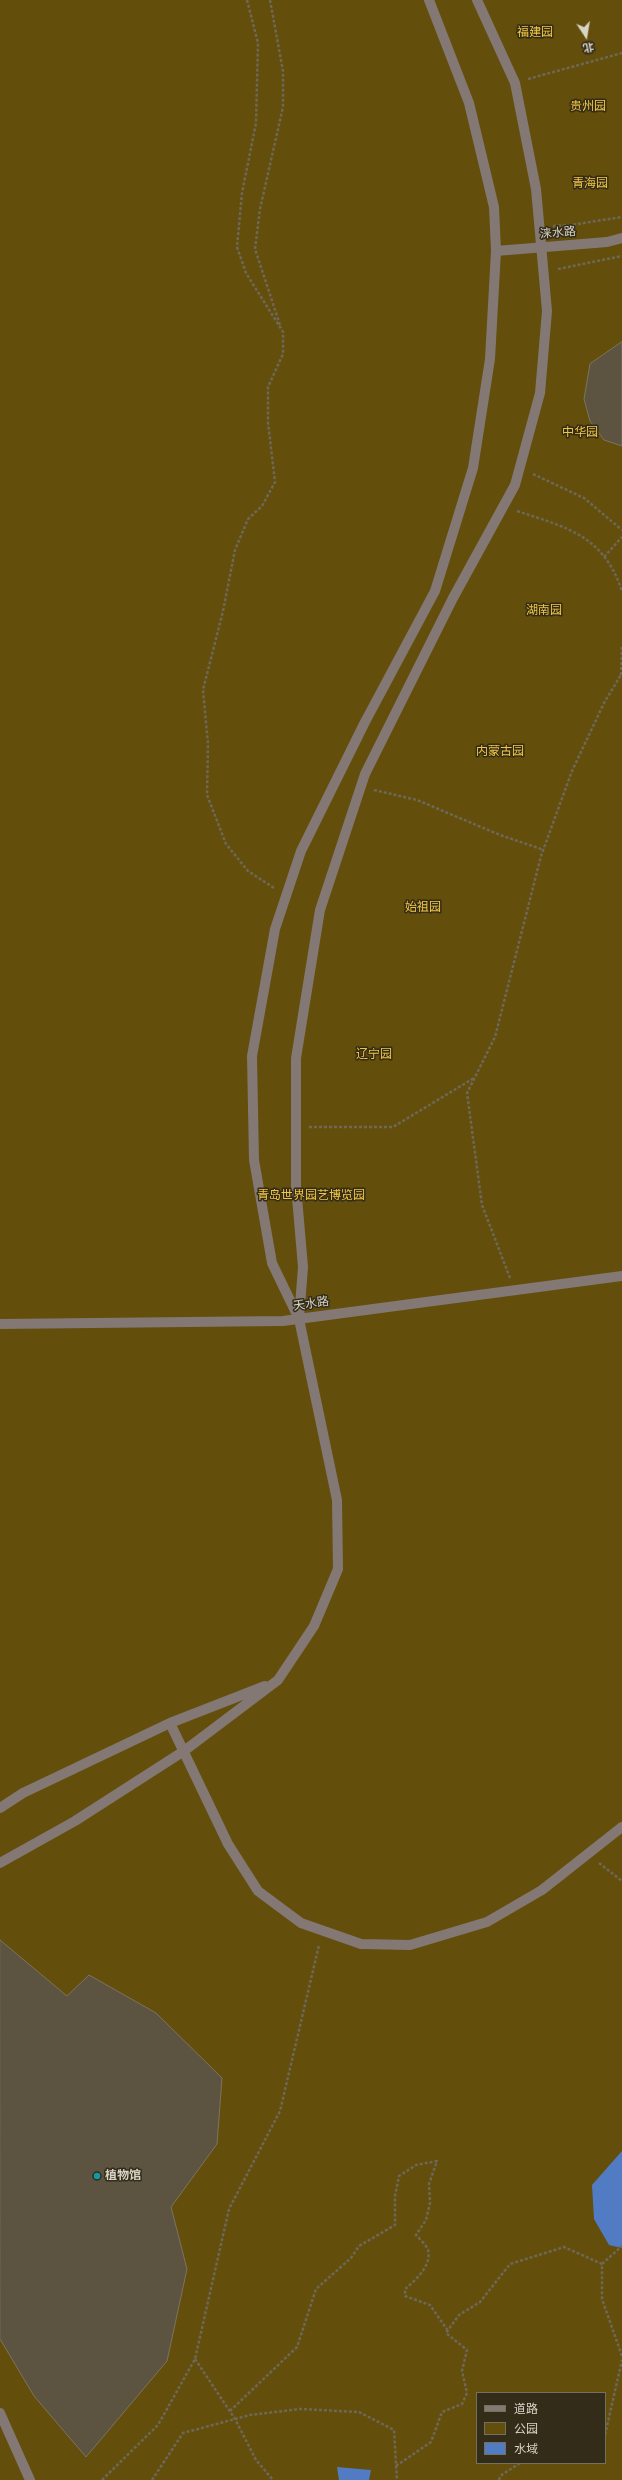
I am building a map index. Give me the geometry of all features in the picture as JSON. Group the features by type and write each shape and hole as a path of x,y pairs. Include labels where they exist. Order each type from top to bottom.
{"street":[{"path":"0,1862 75,1821 184,1751 278,1680 314,1626 338,1569 338,1500 299,1319 272,1263 254,1160 252,1056 275,930 304,844 365,722 435,591 473,468 490,359 496,251 494,206 468,103 429,0"},
{"path":"299,1319 303,1267 296,1186 296,1058 320,910 365,774 453,598 515,485 540,393 547,311 543,247 536,189 515,83 477,0"},
{"name":"涞水路","path":"496,251 607,242 622,238"},
{"name":"天水路","path":"0,1324 283,1321 622,1276"},
{"path":"0,1808 23,1793 170,1723 278,1680"},
{"path":"170,1723 228,1844 258,1891 301,1923 361,1944 410,1945 487,1922 542,1890 585,1854 622,1827"},
{"path":"0,2413 30,2480"}],"path":[{"path":"247,0 258,43 256,123 242,193 237,248 246,273 283,332"},
{"path":"270,0 283,71 283,106 260,209 255,249 283,332 283,354 268,387 268,422 275,482 262,506 248,518 236,550 203,690 208,744 207,795 226,844 248,871 286,896"},
{"path":"515,83 622,52"},
{"path":"540,226 571,225 622,217"},
{"path":"544,272 622,256"},
{"path":"520,467 584,498 622,530"},
{"path":"503,507 574,531 592,542 617,575 622,591"},
{"path":"604,556 622,537"},
{"path":"515,1290 482,1205 467,1093 495,1037 544,850 572,771 604,703 621,674 622,645"},
{"path":"360,787 417,800 500,835 544,850"},
{"path":"296,1127 393,1127 474,1077"},
{"path":"593,1858 622,1881"},
{"path":"102,2480 158,2425 195,2359 229,2209 280,2112 323,1931"},
{"path":"230,2411 297,2347 316,2289 351,2258 359,2246 394,2225 395,2196 399,2176 416,2165 437,2161 429,2184 430,2203 427,2215 416,2235 428,2249 429,2259 417,2279 405,2289 405,2296 430,2305 448,2331 446,2333 467,2350 462,2371 467,2393 462,2404 442,2412 431,2442 396,2466"},
{"path":"622,2246 602,2264 602,2299 622,2356"},
{"path":"448,2331 459,2315 480,2302 510,2264 564,2247 602,2264"},
{"path":"195,2359 235,2419 256,2460 274,2480"},
{"path":"606,2431 622,2360"},
{"path":"152,2480 183,2433 235,2419 300,2409 359,2412 394,2430 397,2480"},
{"path":"499,2480 500,2476 518,2464"}],"green space":[{"name":"青岛世界园艺博览园","path":"0,0 622,0 622,2480 0,2480"}],"water":[{"path":"622,2151 622,2248 609,2245 594,2219 592,2185"},
{"path":"337,2467 371,2470 369,2480 339,2480"}],"building":[{"path":"622,342 622,446 604,440 590,421 584,399 590,364"},
{"name":"植物馆","path":"0,1940 67,1996 89,1975 156,2013 222,2078 217,2144 171,2207 187,2269 167,2361 86,2457 34,2396 0,2339"}],"place":[{"name":"植物馆","path":"97,2176"}],"park label":[{"name":"福建园","path":"535,33"},
{"name":"贵州园","path":"588,107"},
{"name":"青海园","path":"590,184"},
{"name":"中华园","path":"580,433"},
{"name":"湖南园","path":"544,611"},
{"name":"内蒙古园","path":"500,752"},
{"name":"始祖园","path":"423,908"},
{"name":"辽宁园","path":"374,1055"}]}
